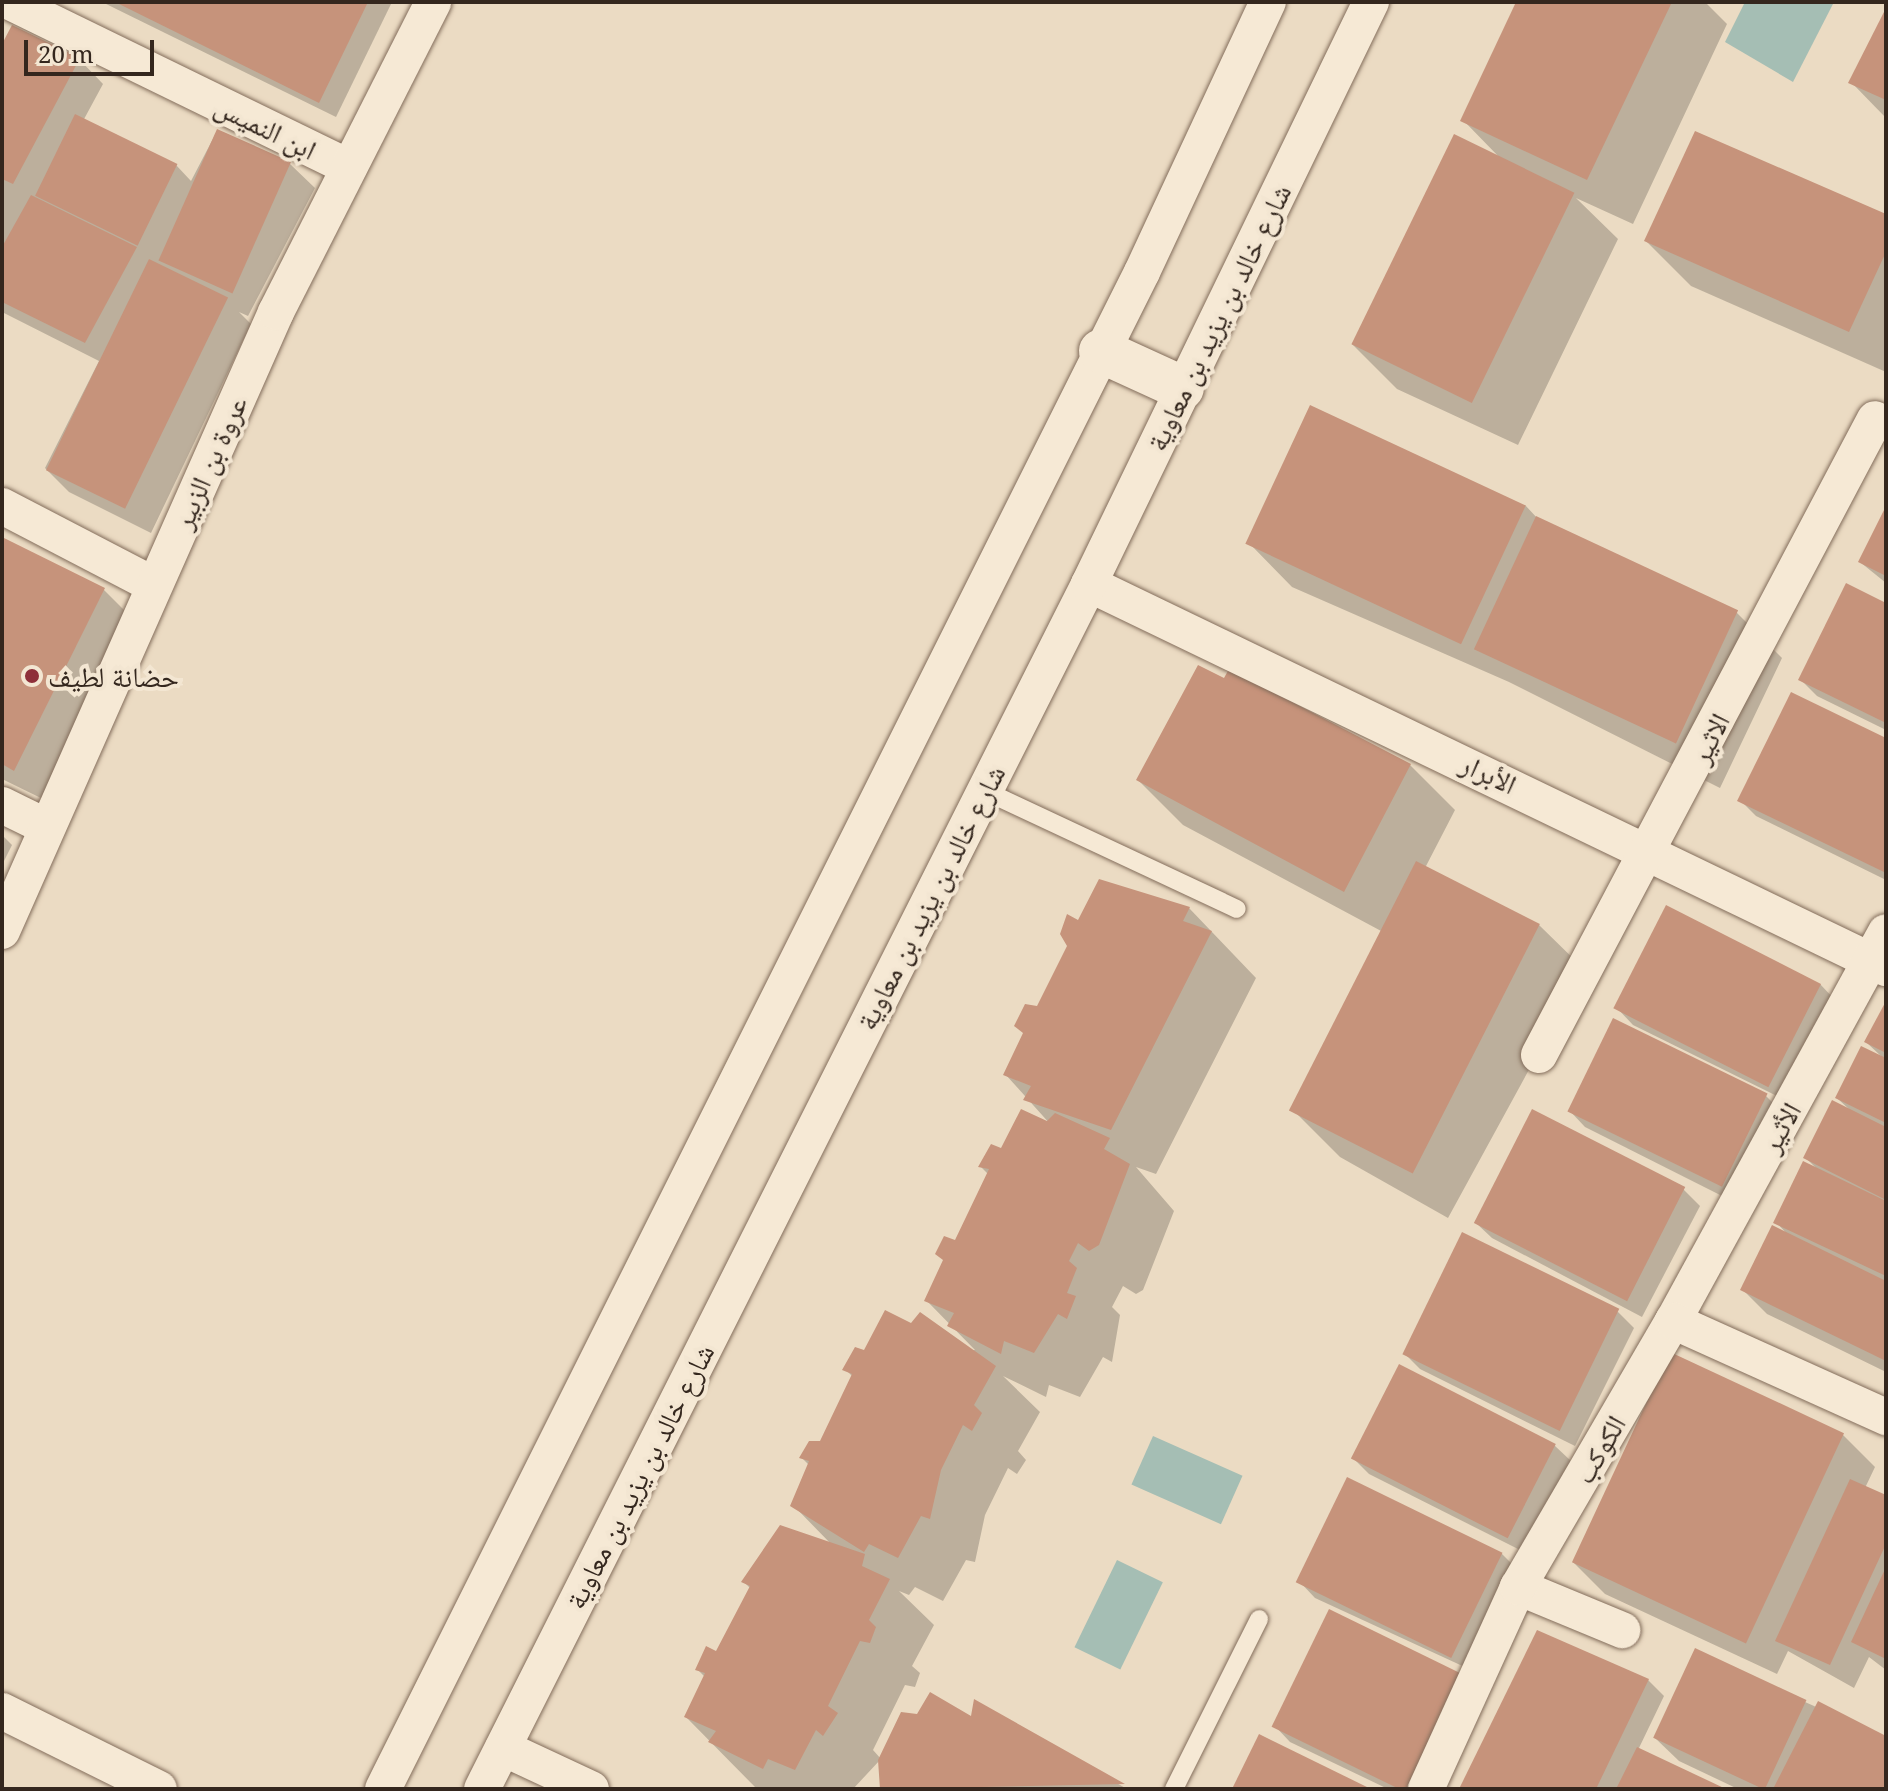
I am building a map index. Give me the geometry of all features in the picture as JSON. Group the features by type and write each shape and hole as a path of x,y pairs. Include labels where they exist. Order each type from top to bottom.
{"main road":[{"path":"1101,351 1182,388"}],"street":[{"name":"ابن النميس","path":"10,2 349,167"},
{"name":"عروة بن الزبير","path":"2,931 154,585 349,167 433,2"},
{"path":"383,1789 1101,351 1268,2"},
{"name":"شارع خالد بن يزيد بن معاوية","path":"482,1789 1089,584 1371,2"},
{"name":"الاثير","path":"1539,1055 1652,849 1875,419"},
{"path":"2,506 154,585"},
{"name":"الأبرار","path":"1089,584 1652,849 1881,953"},
{"path":"2,805 47,827"},
{"name":"الأثير","path":"1673,1321 1881,953"},
{"path":"1673,1321 1886,1417"},
{"name":"الكوكب","path":"1426,1789 1518,1587 1673,1321"},
{"path":"1518,1587 1622,1630"},
{"path":"2,1711 159,1789"},
{"path":"503,1748 591,1789"}],"lane":[{"path":"983,790 1237,909"},
{"path":"1174,1789 1259,1619"}],"shaded area":[{"path":"1745,2 1834,2 1793,82 1725,42"},
{"path":"1153,1436 1243,1476 1221,1524 1131,1484"},
{"path":"1117,1560 1163,1582 1120,1670 1074,1647"}],"building":[{"path":"115,2 368,2 319,103"},
{"path":"1516,2 1672,2 1587,180 1460,121"},
{"path":"1886,8 1886,100 1848,83"},
{"path":"12,25 80,58 13,184 2,179 2,44"},
{"path":"75,114 177,164 138,246 35,196"},
{"path":"217,129 291,162 232,293 158,261"},
{"path":"1695,131 1886,214 1886,252 1849,332 1644,241"},
{"path":"1454,134 1574,193 1472,403 1351,344"},
{"path":"31,195 137,247 85,343 2,302 2,247"},
{"path":"149,259 228,298 125,509 46,470"},
{"path":"1310,405 1526,506 1461,644 1245,544"},
{"path":"1886,506 1886,576 1858,562"},
{"path":"1536,516 1738,610 1676,743 1474,649"},
{"name":"حضانة لطيف","path":"2,537 105,588 14,771 2,764"},
{"path":"1846,583 1886,603 1886,723 1798,680"},
{"path":"1198,665 1224,678 1229,669 1411,764 1344,892 1136,780"},
{"path":"1791,692 1886,738 1884,872 1737,801"},
{"path":"1416,861 1540,924 1413,1174 1289,1110"},
{"path":"1099,879 1190,907 1183,921 1212,931 1111,1130 1023,1100 1031,1086 1003,1075 1023,1033 1014,1026 1025,1004 1037,1006 1067,946 1060,934 1067,914 1078,920"},
{"path":"1666,905 1821,984 1768,1087 1613,1008"},
{"path":"1886,1001 1886,1053 1864,1042"},
{"path":"1613,1018 1768,1093 1722,1187 1567,1111"},
{"path":"1861,1046 1886,1058 1886,1123 1835,1098"},
{"path":"1832,1100 1886,1127 1886,1200 1803,1158"},
{"path":"1021,1109 1047,1121 1055,1113 1110,1138 1104,1149 1130,1164 1099,1245 1089,1251 1078,1243 1069,1261 1077,1268 1067,1293 1076,1296 1067,1319 1058,1314 1034,1353 1004,1341 1001,1354 947,1326 954,1313 924,1301 943,1260 935,1254 944,1236 955,1240 989,1169 978,1167 991,1144 1001,1148"},
{"path":"1532,1109 1685,1187 1627,1301 1474,1223"},
{"path":"1803,1161 1886,1201 1886,1276 1773,1223"},
{"path":"1772,1225 1886,1281 1886,1361 1740,1290"},
{"path":"1462,1232 1619,1309 1560,1431 1402,1354"},
{"path":"885,1310 911,1323 920,1312 996,1366 974,1405 982,1413 972,1431 963,1425 941,1470 930,1519 921,1516 898,1558 869,1544 864,1552 790,1506 809,1461 799,1458 809,1441 820,1441 852,1374 842,1370 855,1347 864,1350"},
{"path":"1670,1352 1844,1433 1746,1643 1572,1562"},
{"path":"1399,1364 1556,1444 1508,1538 1351,1458"},
{"path":"1347,1477 1502,1553 1451,1658 1296,1582"},
{"path":"1850,1479 1886,1495 1886,1544 1830,1665 1775,1641"},
{"path":"780,1525 865,1554 862,1566 890,1579 869,1620 876,1627 870,1643 860,1641 828,1706 838,1713 823,1736 816,1730 795,1770 768,1759 763,1769 708,1742 716,1731 684,1717 705,1673 695,1670 706,1646 716,1651 750,1586 741,1582"},
{"path":"1886,1567 1886,1659 1851,1642"},
{"path":"1329,1609 1462,1674 1406,1789 1399,1789 1272,1727"},
{"path":"1537,1630 1649,1679 1596,1789 1459,1789"},
{"path":"1695,1648 1806,1700 1765,1789 1653,1738"},
{"path":"930,1692 971,1716 974,1699 1125,1784 880,1789 878,1760 901,1712 917,1714"},
{"path":"1818,1701 1886,1736 1886,1789 1773,1789"},
{"path":"1259,1734 1371,1789 1232,1789"},
{"path":"1637,1747 1726,1789 1616,1789"}],"place":[{"name":"حضانة لطيف","path":"32,676"}]}
